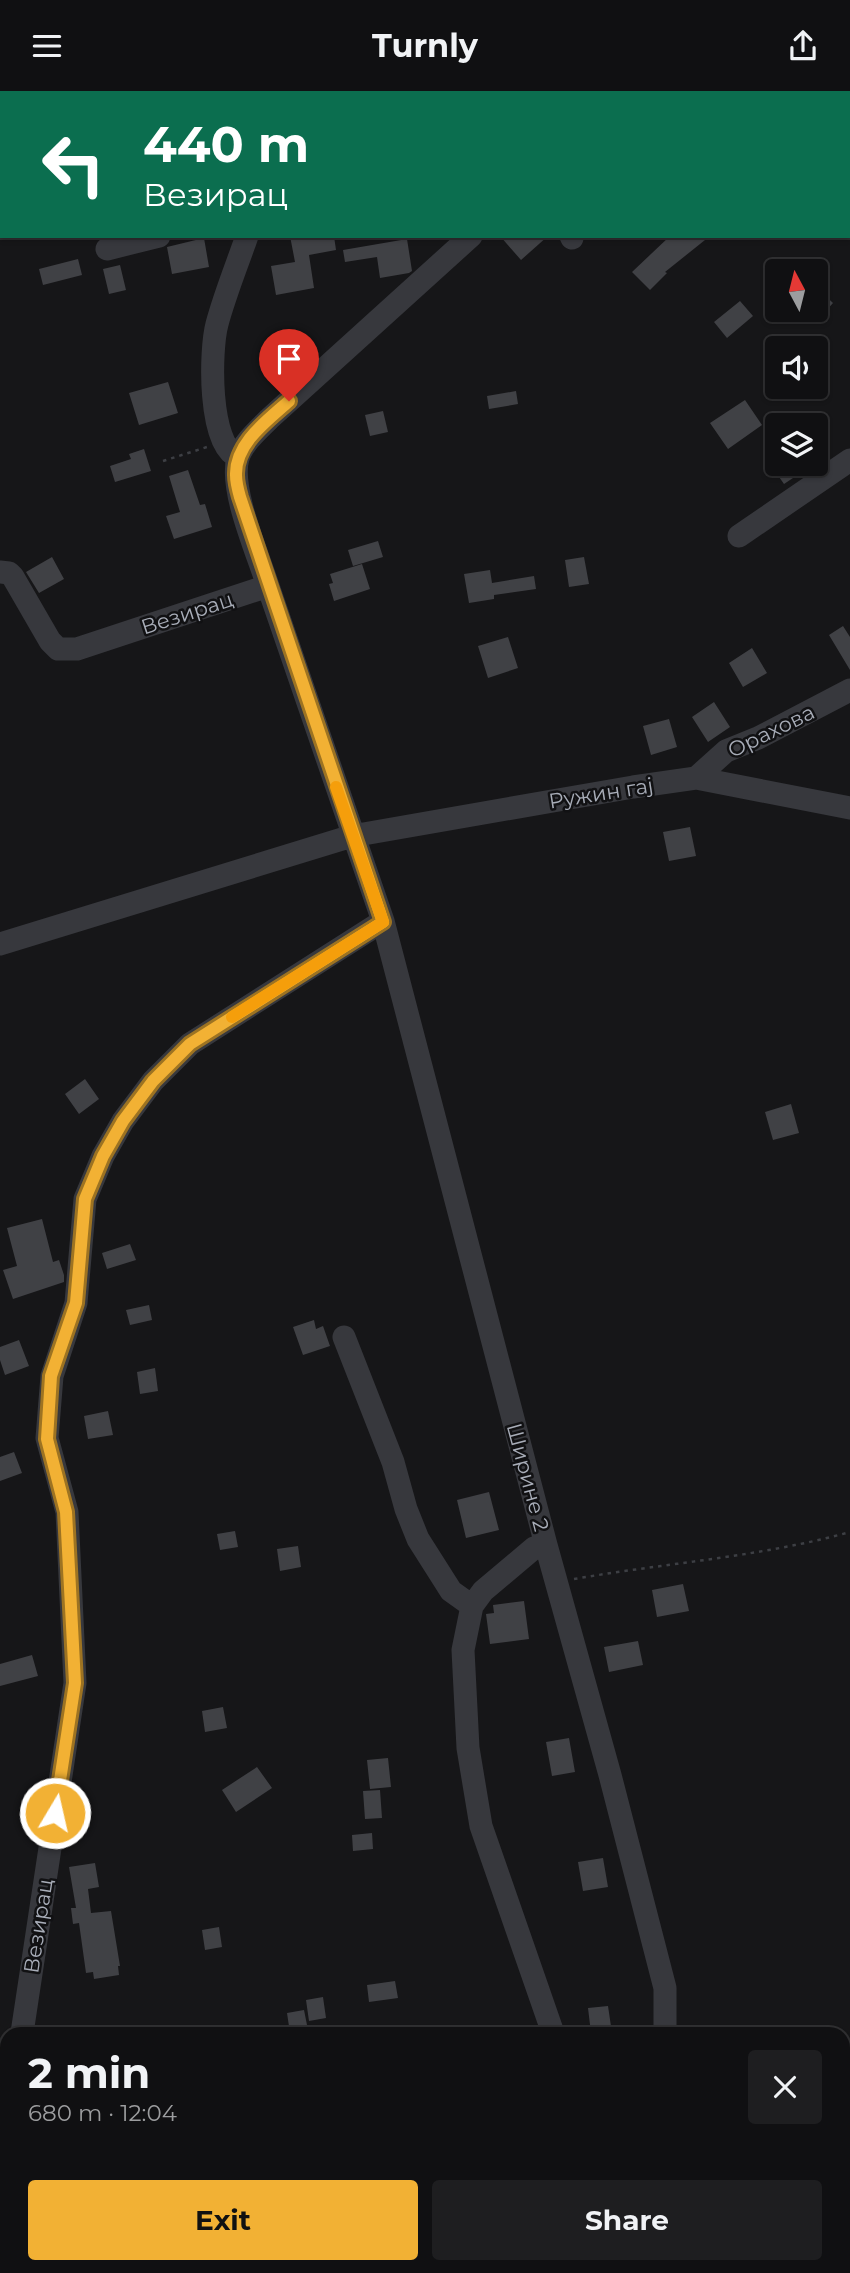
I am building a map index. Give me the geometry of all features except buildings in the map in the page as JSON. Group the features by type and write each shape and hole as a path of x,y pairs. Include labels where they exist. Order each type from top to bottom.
{"street":[{"path":"107,249 151,238"},
{"path":"246,238 217,325 212,355 217,416 231,449 240,497 268,586 383,922"},
{"path":"231,449 248,442 269,419 469,238"},
{"path":"739,536 850,460"},
{"name":"Везирац","path":"3,566 50,641 58,649 77,649 268,586"},
{"name":"Орахова","path":"696,778 726,751 758,738 850,690"},
{"name":"Ружин гај","path":"0,944 352,836 480,812 696,778 850,808"},
{"name":"Везирац","path":"23,2027 75,1683 66,1512 47,1439 51,1376 76,1303 85,1199 103,1156 123,1121 153,1081 190,1044 383,922"},
{"name":"Ширине 2","path":"383,922 665,1988 665,2027"},
{"path":"344,1337 393,1462 406,1509 418,1539 452,1591 472,1606"},
{"path":"546,1545 534,1548 483,1591 472,1606 463,1650 468,1748 481,1825 551,2027"}],"path":[{"path":"163,461 231,449"},
{"path":"557,1582 642,1567 804,1545 850,1532"}],"slow traffic":[{"path":"232,1017 383,922 336,787"}],"route":[{"path":"55,1813 75,1683 74,1620 66,1512 47,1439 51,1376 76,1303 85,1199 103,1156 123,1121 153,1081 190,1044 383,922 275,606 240,497 236,475 238,457 243,449 289,401"}]}
